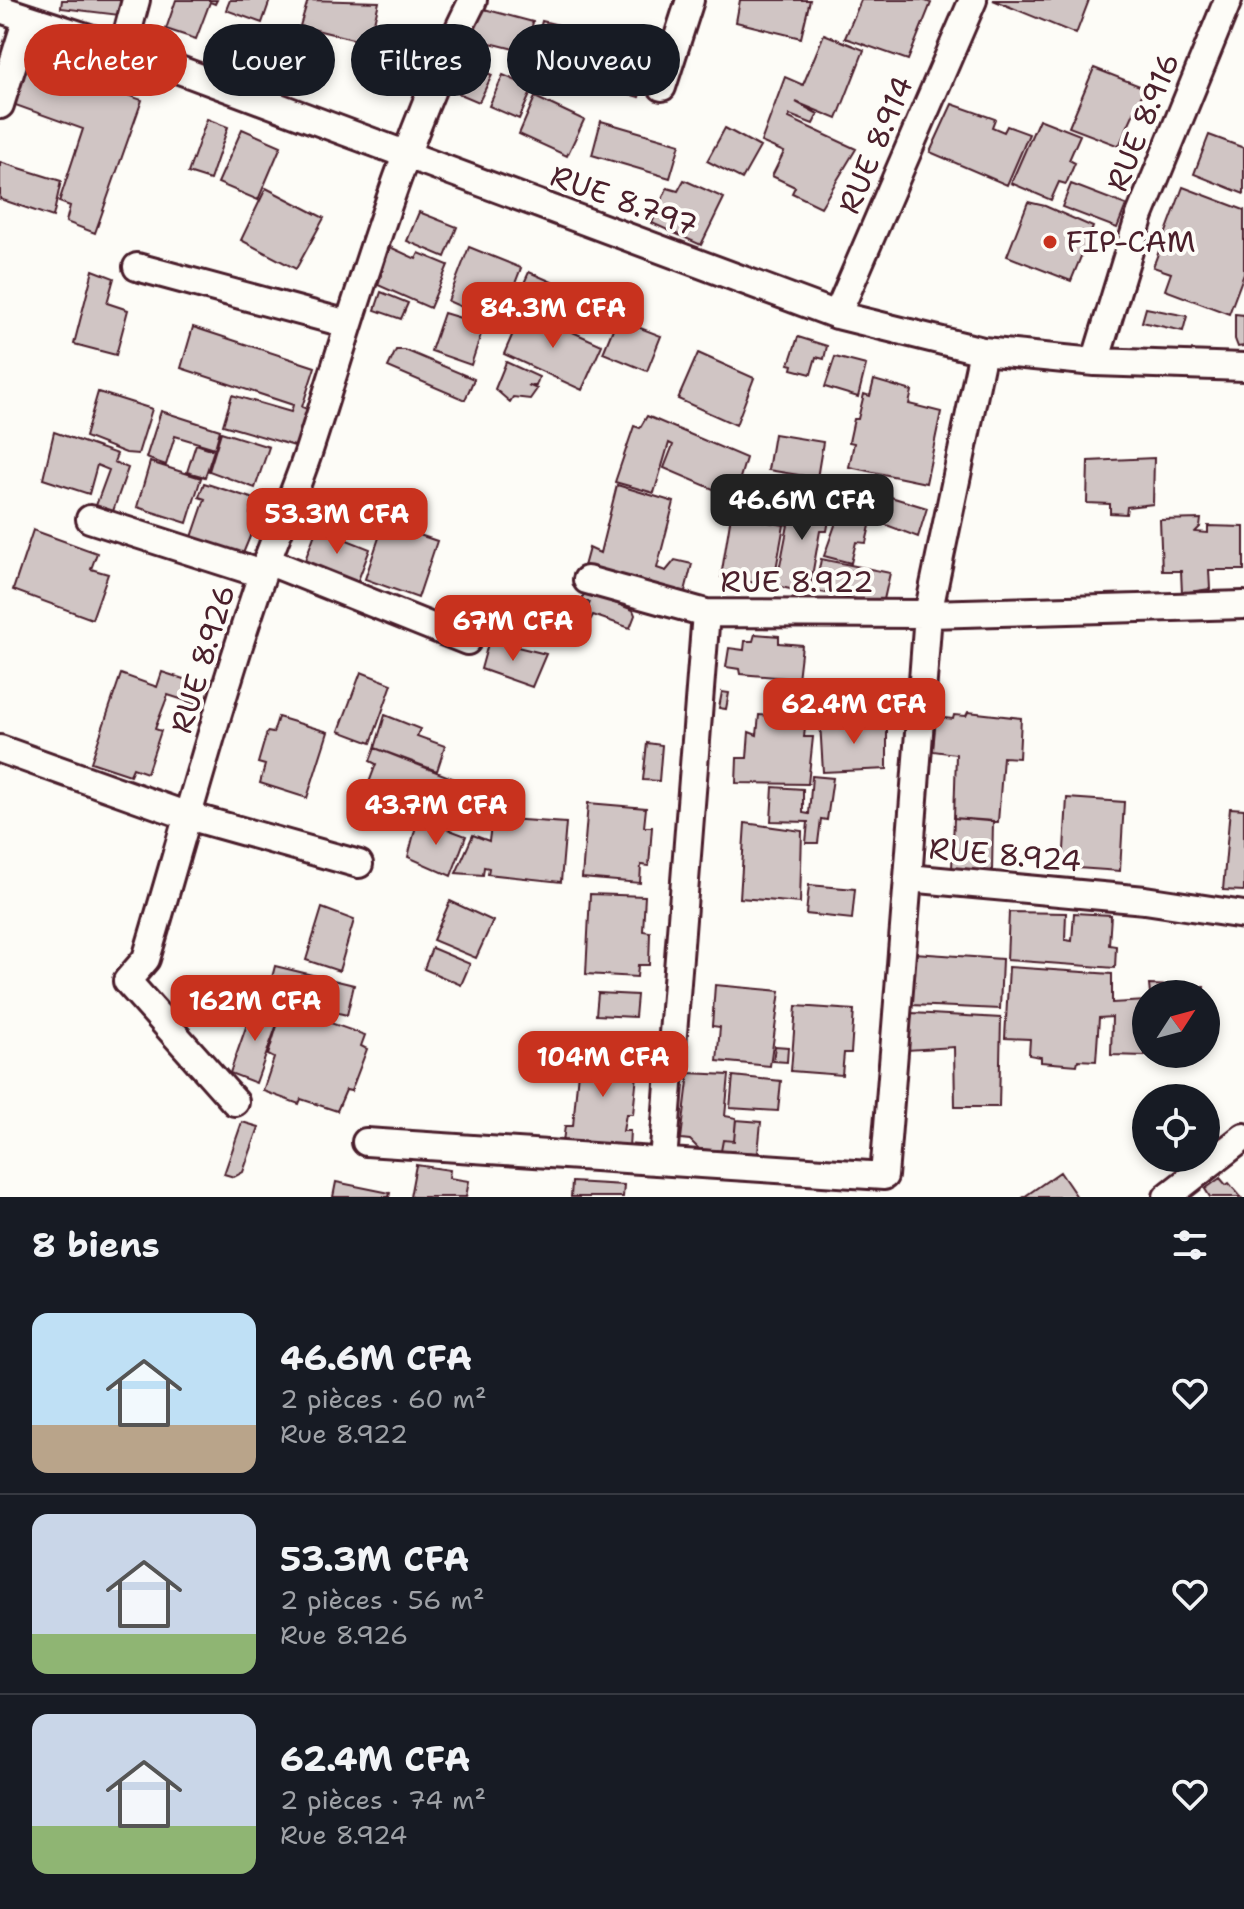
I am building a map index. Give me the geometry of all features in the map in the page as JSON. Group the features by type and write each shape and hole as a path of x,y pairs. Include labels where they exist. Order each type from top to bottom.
{"street":[{"path":"130,24 136,0"},
{"name":"RUE 8.926","path":"235,1102 127,981 146,959 264,568 310,448 348,324 408,155 453,40 473,0"},
{"path":"680,31 690,0"},
{"name":"RUE 8.914","path":"837,315 973,0"},
{"name":"RUE 8.916","path":"1095,362 1140,215 1228,0"},
{"name":"RUE 8.797","path":"0,9 46,24"},
{"path":"0,105 27,18"},
{"name":"RUE 8.797","path":"187,73 837,315 983,351 1095,362 1244,367"},
{"path":"137,267 348,324"},
{"name":"RUE 8.924","path":"983,351 928,614 908,878 1145,900 1244,915"},
{"path":"90,519 264,568 467,641"},
{"path":"587,580 706,613"},
{"name":"RUE 8.922","path":"663,1161 706,613 928,614 1244,605"},
{"path":"0,749 188,816 359,864"},
{"path":"366,1142 884,1176 908,878"},
{"path":"1167,1197 1244,1137"}],"building":[{"path":"62,0 121,0 119,15 61,8"},
{"path":"176,0 217,0 215,4 210,2 196,39 187,36 187,24 168,24"},
{"path":"230,0 270,0 262,23 226,10"},
{"path":"308,0 379,2 374,24 351,24 351,39 335,35 335,24 301,24"},
{"path":"740,0 810,0 801,38 736,22"},
{"path":"861,0 923,0 931,3 908,60 845,38"},
{"path":"993,0 1089,0 1076,34"},
{"path":"473,6 533,22 507,24 507,47 491,43 491,24 469,24"},
{"path":"824,34 864,50 837,119 796,102 818,114 813,124 790,115 789,118 856,149 821,207 792,193 795,187 772,176 784,152 761,142 785,77 803,85"},
{"path":"24,68 24,96 130,96 142,100 95,233 66,222 70,206 59,202 83,129 7,102 17,72"},
{"path":"1094,68 1145,88 1119,146 1069,127"},
{"path":"503,75 507,77 507,96 529,96 519,119 489,106"},
{"path":"465,96 482,96 479,102"},
{"path":"535,97 584,120 567,156 519,134"},
{"path":"952,104 995,119 992,127 1004,132 1007,126 1029,134 1007,185 930,152"},
{"path":"207,119 228,127 210,180 188,173"},
{"path":"1039,119 1080,135 1069,160 1075,163 1066,184 1059,182 1051,200 1011,183"},
{"path":"601,121 680,144 670,178 592,155"},
{"path":"725,128 760,147 742,179 707,161"},
{"path":"242,129 281,146 258,200 218,183"},
{"path":"1209,135 1244,148 1244,194 1194,174"},
{"path":"0,162 61,181 53,217 0,199"},
{"path":"684,180 724,198 701,245 652,223 667,188 678,191"},
{"path":"1071,184 1126,205 1117,228 1062,207"},
{"path":"1183,187 1244,210 1244,274 1229,314 1165,290 1171,273 1153,267"},
{"path":"266,188 324,218 296,269 241,240"},
{"name":"FIP-CAM","path":"1028,202 1093,227 1071,281 1007,256"},
{"path":"419,212 457,227 445,257 407,241"},
{"path":"390,247 416,259 419,253 448,265 430,308 378,285"},
{"path":"469,247 521,268 505,309 478,299 473,312 448,301"},
{"path":"93,270 114,278 107,303 128,310 116,355 74,344"},
{"path":"529,272 559,285 544,317 515,303"},
{"path":"381,292 408,303 401,319 375,310"},
{"path":"1146,308 1187,316 1183,331 1142,322"},
{"path":"523,310 602,345 582,390 504,354"},
{"path":"444,313 484,325 471,365 431,351"},
{"path":"1235,314 1244,315 1244,346 1238,347 1235,339"},
{"path":"617,319 661,336 647,371 603,353"},
{"path":"193,327 315,367 302,407 312,411 298,447 223,425 232,395 291,412 293,405 181,368"},
{"path":"798,337 827,346 824,359 816,357 811,374 792,369 793,365 789,364"},
{"path":"396,350 405,350 474,379 465,400 388,367"},
{"path":"698,353 754,378 736,425 678,399"},
{"path":"835,357 866,365 858,397 825,387"},
{"path":"506,362 539,377 536,386 528,385 537,389 530,399 513,397 510,402 495,389"},
{"path":"874,380 912,391 909,404 941,412 926,483 849,467 854,443 849,442 854,419 858,419 864,394 870,396"},
{"path":"98,392 152,409 138,454 126,453 85,437"},
{"path":"161,411 220,430 215,448 175,436 166,465 146,458"},
{"path":"647,416 746,458 734,498 664,468 673,445 669,443 654,493 615,482 634,426 640,428"},
{"path":"54,432 117,454 114,462 128,468 111,517 94,511 109,470 97,465 89,494 43,479"},
{"path":"221,432 269,447 255,488 209,471"},
{"path":"774,434 823,442 817,478 768,470"},
{"path":"196,444 214,450 205,477 187,472"},
{"path":"1154,458 1153,504 1127,507 1126,514 1110,513 1110,504 1087,503 1088,461"},
{"path":"150,462 201,478 187,523 137,507"},
{"path":"841,482 927,508 918,537 881,523 883,516 873,513 866,543 856,542 851,563 824,556 839,514 834,512"},
{"path":"204,483 254,499 250,514 258,517 242,556 190,543 205,499 199,497"},
{"path":"617,485 674,502 657,568 666,571 675,560 692,564 683,599 583,570 589,548 600,553"},
{"path":"790,497 832,503 827,531 820,531 809,593 776,586"},
{"path":"731,515 784,525 773,586 721,577"},
{"path":"1201,519 1200,527 1195,532 1208,533 1208,526 1244,527 1244,570 1209,570 1210,589 1182,593 1181,571 1162,571 1160,520"},
{"path":"384,523 437,541 418,598 365,579"},
{"path":"317,528 370,549 357,583 304,563"},
{"path":"33,530 97,553 91,569 108,574 92,619 13,590"},
{"path":"821,559 890,573 883,604 815,591"},
{"path":"586,592 633,610 635,615 630,628 593,615 591,619 584,616 590,602 583,602 580,610 576,606"},
{"path":"755,634 779,636 779,643 802,645 798,679 740,674 739,669 726,667 729,648 744,650 745,641 753,641"},
{"path":"489,640 546,654 532,687 481,669"},
{"path":"162,672 202,685 196,704 168,695 155,729 161,731 147,773 133,768 130,775 91,762 121,674 157,687"},
{"path":"361,672 392,684 371,743 339,731"},
{"path":"722,692 729,693 726,709 719,708"},
{"path":"968,712 1021,718 1019,758 1003,757 998,822 954,818 956,754 933,751 936,717 953,719 954,715 966,716"},
{"path":"385,715 420,729 417,736 445,746 437,771 375,748"},
{"path":"759,715 806,718 804,737 813,737 808,784 736,783 737,758 747,758 749,732 757,735"},
{"path":"278,717 328,732 307,798 260,783 265,765 258,763 267,732 273,733"},
{"path":"887,720 887,769 823,772 820,722"},
{"path":"647,743 662,745 659,781 643,780"},
{"path":"375,748 488,792 482,806 476,803 466,827 367,788 376,764 370,761"},
{"path":"812,776 833,778 827,820 821,819 818,843 806,843 808,822 771,821 773,787 803,789 803,813 809,814"},
{"path":"1067,798 1124,802 1120,871 1063,867"},
{"path":"588,803 646,808 644,827 652,827 649,866 641,865 640,883 582,878"},
{"path":"1230,808 1244,809 1244,891 1223,890"},
{"path":"418,818 466,836 451,876 408,857"},
{"path":"492,818 566,823 561,882 488,874 489,868 484,867 483,875 456,873 473,835 489,841"},
{"path":"954,818 993,821 992,872 952,869"},
{"path":"745,823 802,831 800,903 740,898"},
{"path":"809,885 855,889 852,919 806,914"},
{"path":"590,894 645,896 643,931 650,932 649,965 638,965 637,977 586,974"},
{"path":"450,901 493,921 476,958 433,940"},
{"path":"322,908 354,920 339,971 306,960"},
{"path":"1009,912 1066,913 1065,940 1072,941 1074,913 1111,915 1109,945 1116,946 1115,968 1007,960"},
{"path":"432,948 470,964 461,985 424,969"},
{"path":"914,953 1002,959 1000,1009 911,1005"},
{"path":"275,966 354,985 347,1015 287,1001 285,1007 365,1035 361,1046 367,1049 351,1091 346,1090 337,1111 301,1099 299,1104 263,1091 274,1058 268,1055 281,1013 264,1008"},
{"path":"1009,967 1112,974 1112,1003 1132,1002 1132,1056 1111,1055 1112,1017 1099,1018 1096,1061 1078,1060 1077,1065 1041,1062 1041,1057 1029,1055 1030,1039 1005,1038"},
{"path":"715,985 780,991 770,1066 717,1061 720,1027 712,1026"},
{"path":"598,993 637,995 635,1017 596,1015"},
{"path":"254,1004 281,1013 256,1083 230,1073"},
{"path":"796,1006 854,1010 851,1053 844,1053 842,1075 791,1071"},
{"path":"912,1013 1001,1018 999,1107 955,1107 954,1047 907,1050"},
{"path":"775,1046 788,1047 787,1062 773,1061"},
{"path":"580,1049 639,1055 633,1114 626,1114 623,1131 630,1131 629,1148 563,1142 565,1126 573,1126"},
{"path":"689,1073 729,1075 725,1116 736,1118 734,1141 723,1140 721,1151 699,1149 690,1140 681,1139"},
{"path":"733,1076 781,1081 778,1111 730,1108"},
{"path":"736,1120 761,1122 758,1153 721,1151 723,1140 734,1141"},
{"path":"242,1122 259,1127 243,1172 234,1177 224,1174"},
{"path":"416,1165 450,1170 449,1178 469,1181 466,1197 410,1197"},
{"path":"1060,1172 1077,1197 1024,1197"},
{"path":"1220,1178 1241,1197 1210,1197 1205,1189"},
{"path":"336,1182 390,1193 389,1197 333,1197"},
{"path":"572,1182 624,1185 623,1197 571,1197"}],"place":[{"name":"FIP-CAM","path":"1050,242"}]}
